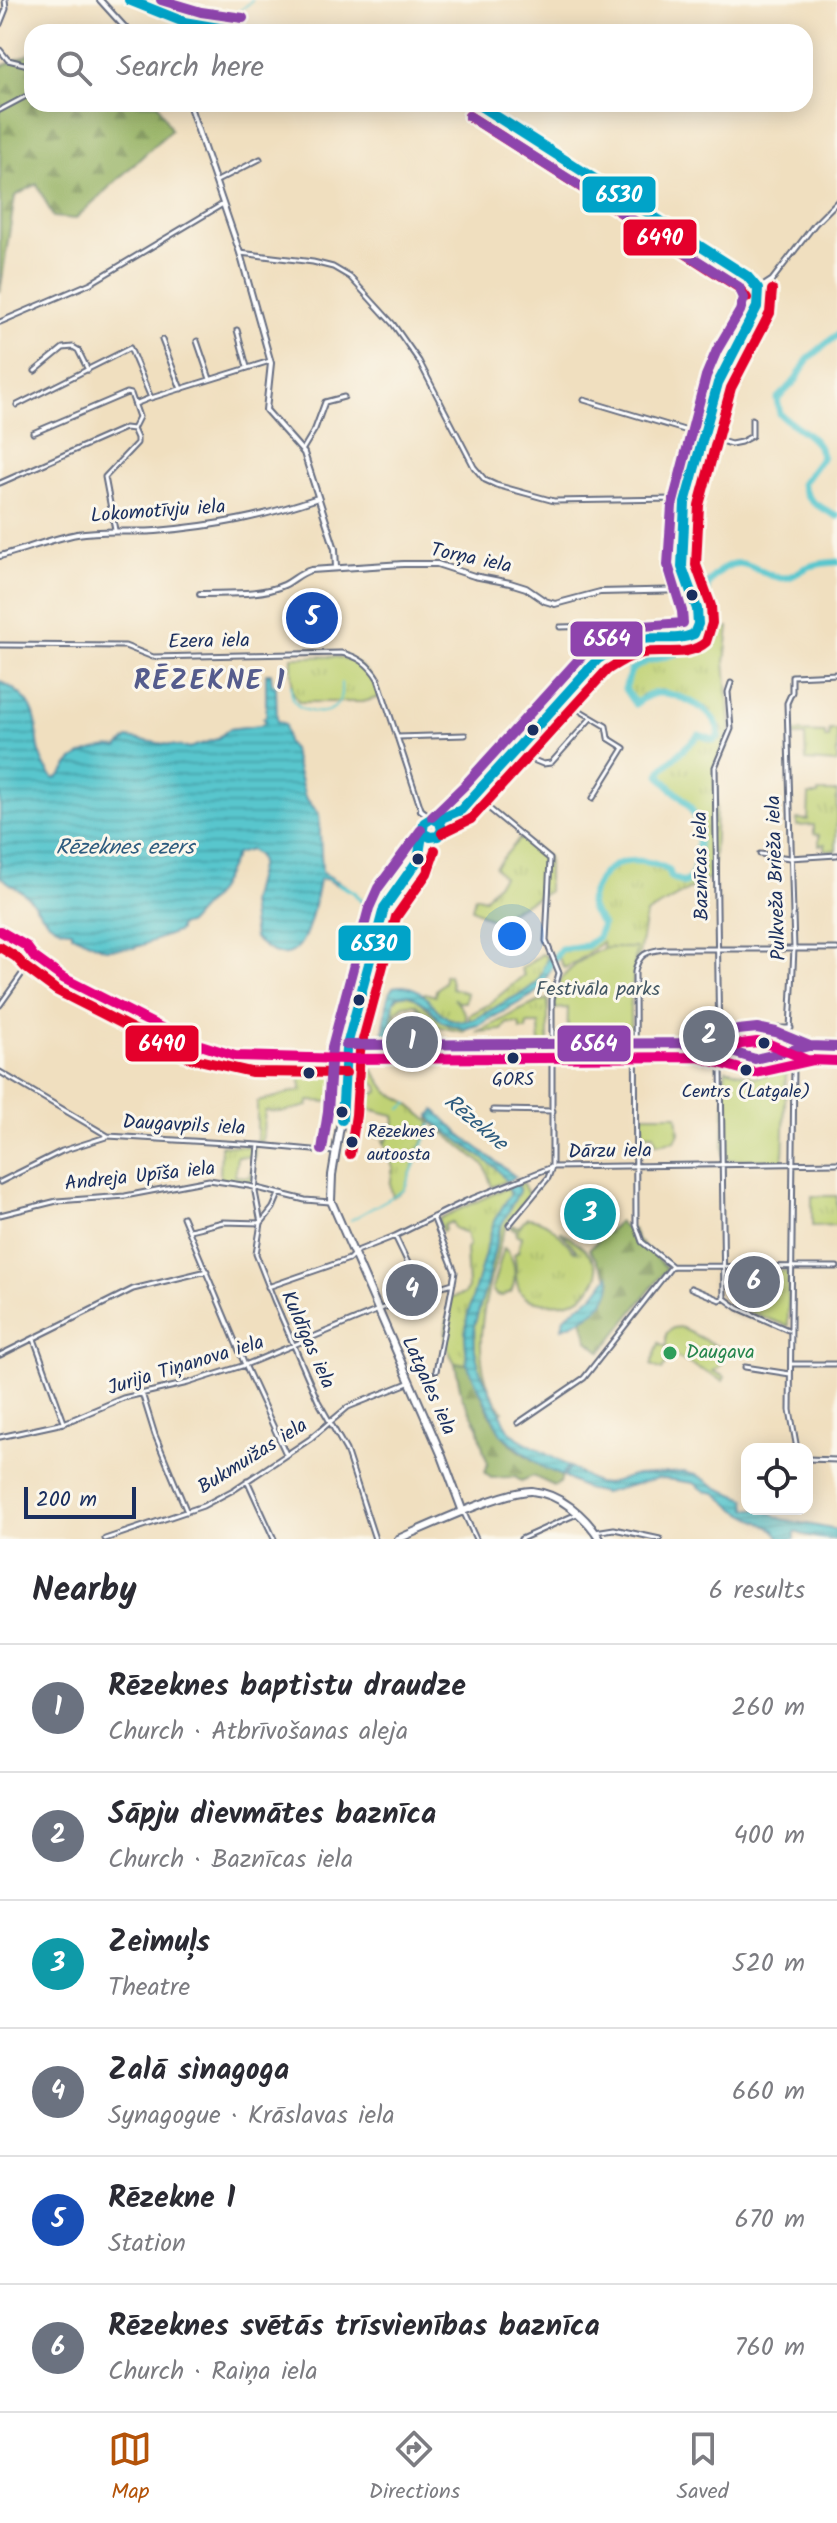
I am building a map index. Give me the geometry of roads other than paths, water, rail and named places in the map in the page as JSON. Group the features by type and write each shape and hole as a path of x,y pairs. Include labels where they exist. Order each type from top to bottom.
{"main road":[{"path":"129,0 187,24"},
{"path":"346,1059 386,903 433,837 474,796 592,664 608,652 639,639 691,636 698,624 697,609 682,567 685,503 725,365 757,307 758,289 747,276 490,112"},
{"path":"419,859 425,834 424,823 456,813"},
{"path":"435,819 442,827"},
{"path":"425,834 433,837"},
{"path":"0,931 63,978 177,1037 208,1050 258,1058 707,1057 754,1073 807,1060 837,1061"},
{"path":"707,1057 741,1044 757,1042 807,1060"},
{"path":"721,1052 722,1062"},
{"path":"785,1066 788,1053"},
{"name":"Latgales iela","path":"346,1059 331,1201 442,1456 463,1512"},
{"path":"398,1539 463,1512 528,1491 545,1495 579,1513 600,1539"}],"street":[{"path":"0,24 6,9 5,0"},
{"path":"100,0 119,24"},
{"path":"0,50 8,60 24,64"},
{"path":"0,110 24,97"},
{"path":"192,112 240,253 270,361 266,410 303,449 335,549 336,567"},
{"path":"215,181 260,159"},
{"path":"758,289 772,280 815,224 837,202"},
{"path":"0,322 91,283 223,204"},
{"path":"240,253 313,262 347,274 393,324 419,361 474,467 485,480 568,502 674,499 685,503"},
{"path":"237,330 247,367"},
{"path":"162,340 181,389"},
{"path":"197,341 210,379"},
{"path":"35,371 68,347 78,350 88,370"},
{"path":"17,405 130,348 151,398"},
{"path":"135,404 270,361"},
{"path":"33,433 126,393 131,394 139,420 133,429 137,443 105,477 115,530"},
{"path":"303,449 325,402 344,397"},
{"path":"584,400 731,444 752,436 752,419"},
{"path":"0,483 125,428 133,429"},
{"name":"Lokomotīvju iela","path":"0,556 66,537 115,530 149,532 231,523 289,509 318,498"},
{"name":"Torņa iela","path":"200,594 273,588 302,572 336,567 437,564 526,588 555,604 600,592 690,593"},
{"path":"560,627 598,626 608,652"},
{"name":"Ezera iela","path":"0,645 125,646 153,657 341,653 357,657 369,666 378,679 396,737"},
{"name":"Pulkveža Brieža iela","path":"788,1053 792,1028 794,949 787,703 792,692 792,676 837,674"},
{"name":"Baznīcas iela","path":"721,1052 715,767 731,729 728,692 731,683"},
{"path":"562,700 607,727 606,736 624,748 593,798"},
{"path":"514,752 539,763 551,763 591,718"},
{"path":"424,823 396,737 465,735"},
{"path":"474,796 549,855 546,941 559,968 552,999 552,1167 545,1181 509,1225"},
{"path":"421,810 435,819"},
{"path":"760,854 790,858 837,855"},
{"path":"837,949 651,950 642,955 635,970 638,1235 645,1245 672,1266 837,1267"},
{"path":"0,1005 34,957"},
{"path":"719,1028 792,1028"},
{"path":"722,1062 724,1298"},
{"path":"794,1063 790,1374 791,1418 796,1443"},
{"name":"Daugavpils iela","path":"0,1072 108,1136 336,1152"},
{"path":"493,1110 553,1111"},
{"path":"0,1182 62,1151 108,1136"},
{"name":"Kuldīgas iela","path":"259,1145 255,1187 261,1223 256,1254 294,1346 352,1465 375,1539"},
{"name":"Dārzu iela","path":"268,1287 343,1262 353,1254 433,1217 552,1167 837,1163"},
{"path":"537,1172 543,1175 545,1181"},
{"name":"Andreja Upīša iela","path":"0,1215 50,1202 125,1196 202,1181 229,1182 305,1200 331,1201"},
{"path":"189,1230 223,1222 261,1223 279,1194"},
{"path":"183,1217 286,1454"},
{"path":"433,1217 454,1268 436,1371"},
{"path":"395,1236 422,1292"},
{"path":"518,1423 584,1378 672,1266"},
{"path":"0,1355 133,1289 207,1271"},
{"name":"Jurija Tiņanova iela","path":"0,1437 64,1423 115,1401 245,1365 422,1292 453,1283"},
{"path":"691,1288 720,1300 724,1298"},
{"path":"724,1298 759,1318 790,1330"},
{"path":"34,1339 64,1423"},
{"path":"791,1364 837,1364"},
{"path":"745,1367 790,1374"},
{"name":"Bukmuižas iela","path":"105,1539 187,1512 219,1497 286,1454 348,1407 408,1383"},
{"path":"142,1393 155,1435 187,1512"},
{"path":"813,1459 837,1460"},
{"path":"247,1480 274,1539"},
{"name":"Latgales iela","path":"463,1512 476,1539"},
{"path":"521,1539 579,1513"},
{"path":"595,1532 614,1529 660,1539"}],"water":[{"name":"Rēzeknes ezers","path":"266,673 271,673 272,686 276,687 277,721 285,724 287,742 292,749 305,797 319,814 322,872 344,885 319,880 308,928 294,951 284,954 271,951 254,938 250,902 260,863 258,856 250,850 236,854 217,892 189,923 179,926 179,931 134,948 105,949 72,934 72,930 58,928 27,896 0,876 0,681 29,704 44,765 54,779 78,757 101,748 118,748 128,738 189,748 217,739 229,729 260,725 266,721 263,718 266,716"},
{"path":"548,957 553,965 541,988 479,1025 464,1029 440,1021 430,1008 409,994 397,996 387,1052 381,1052 388,997 393,987 408,987 420,992 447,1018 459,1021 475,1019 534,985"},
{"path":"435,1110 462,1136 516,1177 506,1181 496,1168 434,1122 430,1116"},
{"path":"518,1183 519,1191 499,1230 474,1326 475,1350 480,1371 509,1430 568,1466 562,1476 542,1467 501,1434 467,1364 467,1318 494,1221 511,1193 508,1187"},
{"path":"609,1275 609,1293 597,1309 562,1328 564,1317 596,1293"},
{"path":"570,1467 596,1483 605,1484 636,1475 684,1472 741,1497 741,1512 716,1493 705,1491 694,1483 658,1478 604,1493 586,1489 564,1477"},
{"path":"746,1515 775,1515 837,1530 837,1539 795,1532 795,1539 780,1539 775,1530"}],"waterway":[{"path":"180,0 206,20 221,19 235,13 252,0"},
{"name":"Rēzekne","path":"837,335 808,359 796,380 777,399 780,414 811,438 820,450 822,457 802,484 807,496 837,516"},
{"name":"Rēzekne","path":"546,970 561,949 586,946 598,937 602,925 591,910 591,897 599,880 614,866 631,861 650,863 669,870 671,877 684,883 694,871 698,845 696,819 688,804 660,775 662,769 699,735 714,740 718,737 718,728 714,719 697,705 676,696 654,694 635,704 625,689 631,670 647,661 701,647 708,624 708,585 729,566 744,564 784,578 813,565 837,562"},
{"path":"291,685 292,698 296,703 307,710 321,712 338,703 341,683"},
{"path":"272,684 279,684"},
{"path":"339,884 354,892 375,918"},
{"path":"383,929 396,943"},
{"path":"401,1109 408,1103"},
{"path":"351,1220 404,1190 431,1125"}],"place":[{"name":"Rēzekne 1","path":"312,618"},
{"name":"Sāpju dievmātes baznīca","path":"709,1036"},
{"name":"Rēzeknes baptistu draudze","path":"412,1042"},
{"name":"GORS","path":"513,1058"},
{"name":"Centrs (Latgale)","path":"746,1070"},
{"name":"Rēzeknes autoosta","path":"352,1142"},
{"name":"Zeimuļs","path":"590,1214"},
{"name":"Rēzeknes svētās trīsvienības baznīca","path":"754,1282"},
{"name":"Zalā sinagoga","path":"412,1290"},
{"name":"Daugava","path":"670,1353"}],"district":[{"name":"RĒZEKNE 1","path":"210,681"}],"park label":[{"name":"Festivāla parks","path":"598,990"}]}
